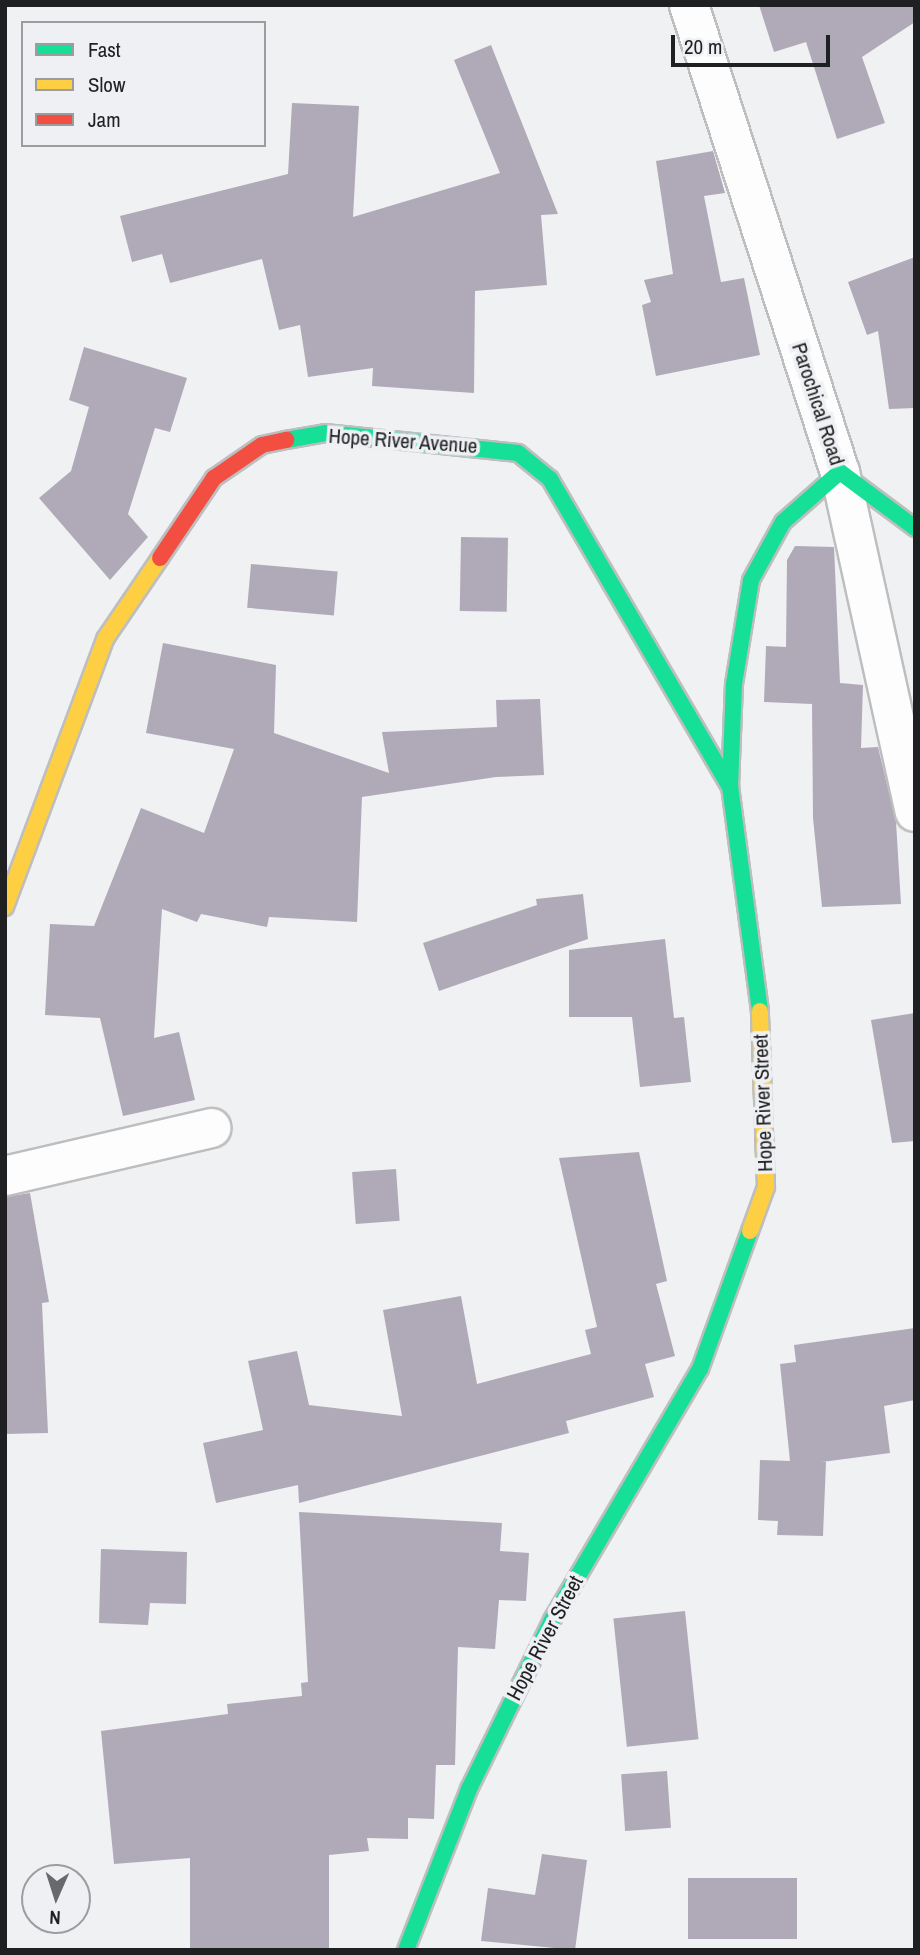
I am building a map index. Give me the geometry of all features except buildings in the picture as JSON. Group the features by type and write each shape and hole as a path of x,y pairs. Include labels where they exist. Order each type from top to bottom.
{"street":[{"name":"Parochical Road","path":"689,5 840,472 915,812"},
{"name":"Hope River Avenue","path":"5,907 105,639 206,489 262,445 325,433 518,453 550,479 730,787"},
{"path":"840,472 915,527"},
{"name":"Hope River Street","path":"405,1950 469,1789 552,1620 700,1369 766,1187 761,1021 730,787 734,684 751,580 783,522 840,472"},
{"path":"5,1176 212,1128"}],"traffic: fast":[{"path":"286,440 325,433 518,453 550,479 730,787"},
{"path":"760,1011 730,787 734,684 751,580 783,522 840,472 915,528"},
{"path":"406,1950 469,1789 552,1620 700,1369 750,1231"}],"traffic: slow":[{"path":"5,907 105,639 160,558"},
{"path":"750,1231 766,1187 760,1011"}],"traffic: jam":[{"path":"160,558 214,478 262,445 286,440"}]}
